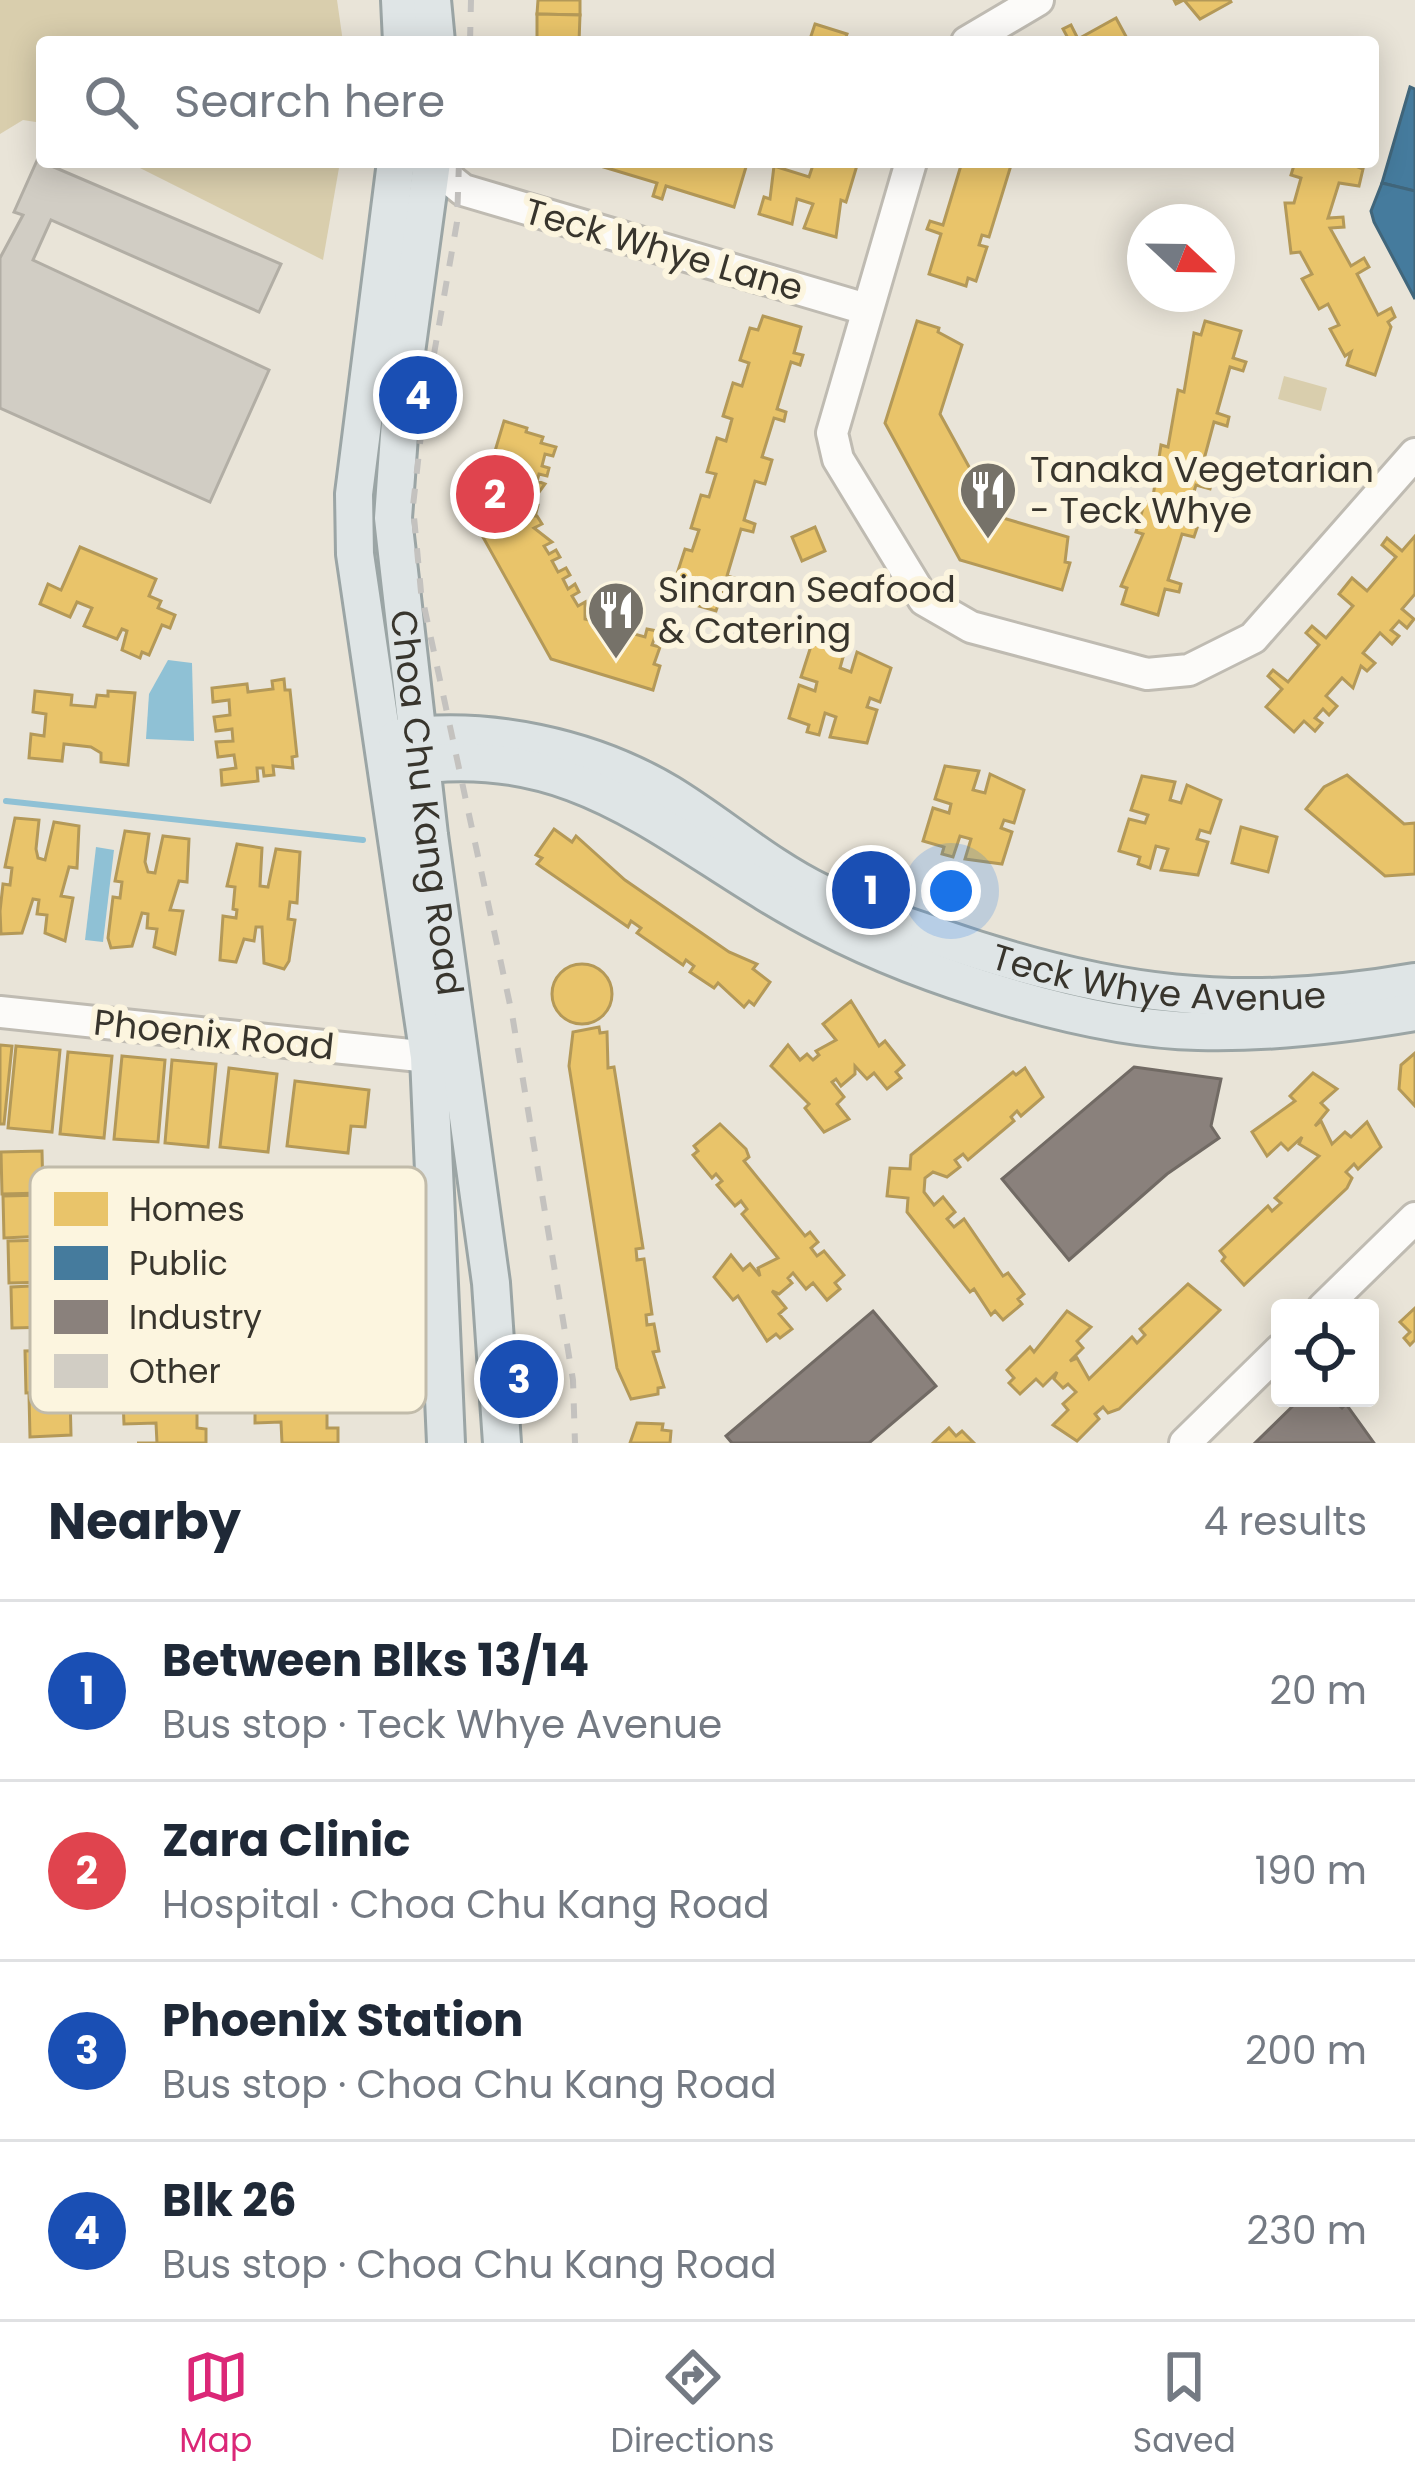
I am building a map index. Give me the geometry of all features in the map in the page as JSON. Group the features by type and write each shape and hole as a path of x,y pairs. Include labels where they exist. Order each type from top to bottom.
{"main road":[{"path":"400,0 403,36"},
{"path":"432,0 435,36"},
{"name":"Choa Chu Kang Road","path":"419,168 354,494 355,554 429,1057 449,1443"},
{"name":"Choa Chu Kang Road","path":"421,168 428,216 404,368 393,518 495,1336 500,1443"},
{"name":"Teck Whye Avenue","path":"384,755 422,749 552,747 623,769 816,891 1047,975 1199,996 1363,991 1415,982"},
{"name":"Teck Whye Avenue","path":"422,749 525,765 595,787 658,820 822,925 1035,1004 1197,1031 1366,1021 1415,1012"},
{"path":"429,835 441,801 472,760"},
{"path":"444,1366 458,1387 481,1386 495,1336"},
{"path":"449,1443 466,1419 482,1414 489,1418 500,1443"}],"street":[{"path":"977,36 1039,0"},
{"name":"Teck Whye Lane","path":"428,168 463,190 866,309"},
{"path":"909,168 833,419 833,442 838,459 917,593 953,620 1115,668 1147,674 1189,670 1253,638 1415,454"},
{"path":"428,216 463,190"},
{"name":"Phoenix Road","path":"0,1012 429,1057"},
{"path":"1332,1299 1415,1218"},
{"path":"1185,1443 1271,1359"}],"shaded area":[{"path":"0,0 337,0 342,36 36,36 36,122 23,120 0,134"},
{"path":"140,168 339,168 323,260"},
{"path":"1284,376 1327,388 1321,411 1278,399"}],"water":[{"path":"168,660 192,663 194,741 146,739 149,694"},
{"path":"96,847 114,850 103,942 85,940"}],"building: Homes":[{"path":"538,0 580,0 580,15 537,14"},
{"path":"1184,0 1230,0 1231,2 1200,19"},
{"path":"537,14 580,15 579,36 537,36"},
{"path":"1116,18 1126,36 1083,36"},
{"path":"815,24 847,34 846,36 811,36"},
{"path":"607,168 746,168 734,207 666,186 662,199 653,196 657,183"},
{"path":"774,168 809,177 812,168 856,168 846,202 841,200 836,237 804,228 813,204 797,199 792,224 759,214 764,197 770,199"},
{"path":"960,168 1010,168 989,237 982,235 979,245 987,247 976,281 968,278 966,286 929,274 941,234 927,229 930,221 943,225"},
{"path":"1293,168 1363,169 1359,186 1339,183 1328,218 1343,217 1344,227 1330,228 1351,266 1364,258 1369,267 1357,274 1378,315 1391,308 1395,317 1388,322 1391,327 1375,375 1347,365 1351,352 1345,356 1330,329 1339,325 1328,304 1319,309 1302,279 1312,274 1300,252 1291,253 1285,203 1294,203 1301,178 1291,175"},
{"path":"763,316 801,327 794,353 803,355 800,365 791,362 777,409 786,412 784,421 774,418 762,457 772,460 765,484 755,481 744,520 755,524 753,532 741,529 727,576 738,579 735,587 725,584 716,611 678,600 682,586 674,583 685,549 692,551 699,530 691,528 701,495 709,497 716,474 707,472 717,438 726,441 732,419 723,416 733,383 742,386 749,363 740,360 750,328 758,330"},
{"path":"917,321 939,328 938,332 962,345 940,414 996,516 1068,537 1065,562 1070,563 1062,590 960,560 885,423"},
{"path":"1205,321 1241,331 1233,358 1246,362 1243,371 1230,367 1217,413 1229,417 1227,426 1214,422 1203,463 1216,467 1210,489 1196,485 1184,525 1197,528 1194,537 1182,534 1168,580 1181,584 1179,592 1165,589 1158,615 1122,604 1127,588 1121,586 1143,534 1136,532 1145,501 1152,503 1161,445 1168,447 1194,333 1201,335"},
{"path":"504,421 527,428 526,432 543,437 541,443 556,447 553,456 545,454 542,466 549,468 547,476 539,474 537,481 545,484 531,503 538,505 536,513 528,516 537,516 542,524 534,528 552,542 544,546 549,554 556,550 560,557 552,561 558,572 566,568 570,575 563,579 568,589 575,584 579,592 572,596 578,606 585,602 585,619 589,620 592,611 599,614 597,622 608,625 610,617 618,620 616,628 625,631 628,623 636,625 634,634 645,637 647,629 657,631 652,645 660,647 654,664 660,666 653,690 551,659 474,521 465,521 466,510 477,511"},
{"path":"815,527 825,551 802,561 792,537"},
{"path":"1415,536 1415,594 1402,609 1414,619 1407,628 1399,621 1391,630 1399,636 1392,644 1380,633 1363,653 1375,663 1367,671 1361,666 1353,688 1342,678 1326,696 1337,706 1329,715 1323,709 1315,718 1322,723 1315,731 1304,721 1294,732 1266,707 1282,689 1268,676 1273,670 1288,682 1319,645 1306,633 1312,626 1326,638 1353,606 1339,594 1352,578 1367,591 1396,557 1382,545 1387,538 1402,551"},
{"path":"80,547 156,579 149,596 161,601 158,608 175,615 170,628 162,625 149,655 142,652 140,658 122,650 127,631 122,629 117,639 84,626 92,608 77,602 70,617 40,604 48,584 61,590"},
{"path":"812,643 845,650 840,668 851,672 857,652 891,668 880,702 870,698 867,707 877,710 867,743 830,737 836,717 825,713 819,735 807,732 809,725 789,718 799,685 815,691 817,682 801,677"},
{"path":"284,679 285,690 290,690 297,756 292,757 293,768 273,766 274,775 264,776 263,768 257,768 258,781 222,785 221,770 236,768 234,755 218,757 216,742 233,741 232,729 216,731 214,717 230,715 229,700 213,702 212,688 247,684 248,692 273,689 272,681"},
{"path":"35,691 72,695 71,705 95,707 97,695 108,696 108,691 135,693 128,765 101,762 101,753 91,747 64,744 62,761 29,758 31,734 44,736 46,714 33,712"},
{"path":"945,766 979,771 973,790 985,793 990,774 1024,790 1014,823 1004,820 1001,828 1012,832 1002,864 965,859 971,839 960,836 953,857 942,854 944,847 923,841 933,808 949,813 951,804 935,799"},
{"path":"1347,775 1404,824 1415,823 1415,874 1385,876 1306,809 1324,787"},
{"path":"1142,776 1175,782 1170,800 1181,803 1187,785 1221,800 1210,833 1200,830 1197,839 1208,842 1198,875 1161,870 1168,849 1156,846 1150,868 1138,864 1140,857 1119,851 1129,819 1145,823 1148,815 1131,810"},
{"path":"15,818 39,820 36,849 38,858 45,860 54,822 79,826 77,868 69,867 61,896 73,898 65,941 45,933 47,915 37,914 39,900 33,899 22,933 1,934 3,884 10,885 12,868 5,867"},
{"path":"1241,827 1277,837 1268,872 1232,863"},
{"path":"554,829 572,842 576,836 625,880 729,952 757,964 753,969 770,982 754,1005 749,1001 744,1007 718,983 714,988 690,972 694,966 686,960 683,965 637,933 641,928 631,921 628,927 537,864 542,858 536,855"},
{"path":"125,831 149,834 145,862 148,872 155,873 163,836 189,839 187,882 179,881 170,910 183,911 175,954 154,947 157,929 147,928 148,914 142,913 132,946 111,948 108,938 113,897 120,898 122,882 115,881"},
{"path":"237,844 262,848 260,886 268,887 276,849 300,852 297,903 290,902 288,919 295,920 284,969 264,963 262,927 256,927 254,941 244,939 236,962 220,960 223,916 236,918 235,887 227,886"},
{"path":"582,964 603,973 612,994 603,1015 582,1024 561,1015 552,994 561,973"},
{"path":"851,1001 879,1046 885,1041 904,1065 896,1072 901,1078 887,1089 874,1073 867,1079 855,1066 855,1074 841,1086 836,1079 832,1082 844,1097 837,1104 849,1119 824,1132 805,1108 809,1104 771,1066 788,1045 800,1060 807,1054 813,1060 819,1055 816,1051 836,1040 823,1024"},
{"path":"599,1027 600,1033 607,1032 608,1068 614,1067 643,1248 636,1249 637,1260 644,1259 652,1314 646,1315 647,1325 654,1324 659,1351 653,1352 664,1387 658,1388 658,1394 631,1399 617,1368 569,1066 573,1032"},
{"path":"0,1045 12,1046 4,1124 0,1124"},
{"path":"16,1046 60,1050 52,1132 8,1128"},
{"path":"68,1052 112,1056 104,1138 60,1134"},
{"path":"1415,1053 1415,1106 1399,1089 1401,1065"},
{"path":"122,1056 165,1060 158,1142 114,1139"},
{"path":"172,1060 216,1064 208,1147 165,1143"},
{"path":"229,1068 277,1074 268,1152 220,1147"},
{"path":"1025,1068 1043,1097 1021,1116 1017,1111 1011,1117 1014,1121 968,1160 963,1154 955,1160 960,1167 947,1177 933,1172 925,1178 924,1192 934,1205 943,1197 955,1212 947,1219 954,1227 964,1219 1003,1276 1008,1273 1024,1294 1018,1299 1022,1304 1003,1320 995,1311 991,1315 974,1289 970,1292 907,1212 908,1198 887,1196 890,1168 910,1169 911,1155 1013,1072 1016,1075"},
{"path":"1313,1073 1337,1089 1321,1103 1328,1110 1315,1126 1321,1121 1332,1144 1345,1132 1351,1137 1367,1122 1381,1147 1358,1169 1354,1164 1346,1172 1352,1178 1347,1188 1244,1285 1222,1261 1225,1257 1220,1251 1268,1206 1272,1211 1281,1203 1275,1198 1319,1156 1299,1144 1302,1137 1288,1150 1281,1143 1267,1156 1252,1132 1295,1101 1290,1096"},
{"path":"295,1081 369,1090 365,1127 351,1126 348,1153 287,1146"},
{"path":"720,1124 746,1149 749,1157 744,1161 805,1236 810,1232 818,1242 811,1248 817,1256 824,1251 844,1275 835,1283 840,1289 827,1300 813,1283 806,1289 793,1273 788,1278 792,1283 779,1294 772,1291 786,1308 779,1314 792,1329 780,1338 776,1334 767,1341 738,1296 733,1300 714,1277 731,1255 743,1270 750,1264 760,1276 758,1268 778,1258 742,1214 747,1209 741,1201 735,1206 717,1185 722,1181 716,1174 712,1178 693,1155 698,1151 694,1146"},
{"path":"42,1151 42,1167 30,1167 30,1193 2,1194 1,1152"},
{"path":"30,1195 30,1237 4,1238 3,1196"},
{"path":"30,1240 30,1282 9,1283 8,1241"},
{"path":"1188,1284 1220,1310 1119,1409 1108,1413 1103,1407 1095,1414 1099,1419 1077,1441 1053,1425 1068,1410 1063,1404 1076,1392 1054,1379 1057,1372 1043,1386 1036,1379 1020,1394 1009,1383 1014,1378 1007,1370 1030,1347 1034,1352 1067,1311 1091,1327 1077,1341 1083,1348 1070,1361 1077,1358 1089,1379 1132,1337 1137,1343 1145,1335 1140,1329"},
{"path":"30,1286 30,1328 12,1328 11,1287"},
{"path":"1415,1308 1415,1340 1410,1345 1404,1338 1410,1332 1400,1322"},
{"path":"25,1351 30,1351 30,1393 26,1393"},
{"path":"29,1395 30,1413 70,1413 71,1435 30,1437"},
{"path":"124,1413 197,1413 197,1428 206,1429 206,1443 157,1443 156,1423 124,1424"},
{"path":"255,1413 327,1413 327,1428 338,1428 338,1443 282,1443 281,1422 255,1423"},
{"path":"637,1423 663,1424 662,1430 671,1431 670,1443 630,1443"},
{"path":"949,1428 956,1436 962,1431 974,1443 933,1443"}],"building: Public":[{"path":"1410,87 1415,89 1415,191 1382,183"},
{"path":"1382,183 1415,191 1415,299 1374,222 1371,211"}],"building: Industry":[{"path":"1134,1067 1221,1079 1211,1126 1219,1138 1167,1174 1069,1260 1002,1179"},
{"path":"873,1311 936,1386 869,1443 732,1443 726,1436"},
{"path":"1292,1407 1348,1407 1374,1443 1255,1443"}],"building: Other":[{"path":"36,163 36,168 56,168 281,264 259,312 51,220 33,260 269,370 210,502 0,408 0,258 23,215 14,212"}],"waterway":[{"path":"6,801 363,840"}],"railway":[{"path":"470,36 471,0"},
{"path":"459,168 457,222 423,417 413,506 421,592 512,1014 573,1380 575,1443"}],"place":[{"name":"Blk 26","path":"418,395"},
{"name":"Zara Clinic","path":"495,494"},
{"name":"Tanaka Vegetarian - Teck Whye","path":"988,541"},
{"name":"Sinaran Seafood & Catering","path":"616,661"},
{"name":"Between Blks 13/14","path":"871,890"},
{"name":"Phoenix Station","path":"519,1379"}]}
